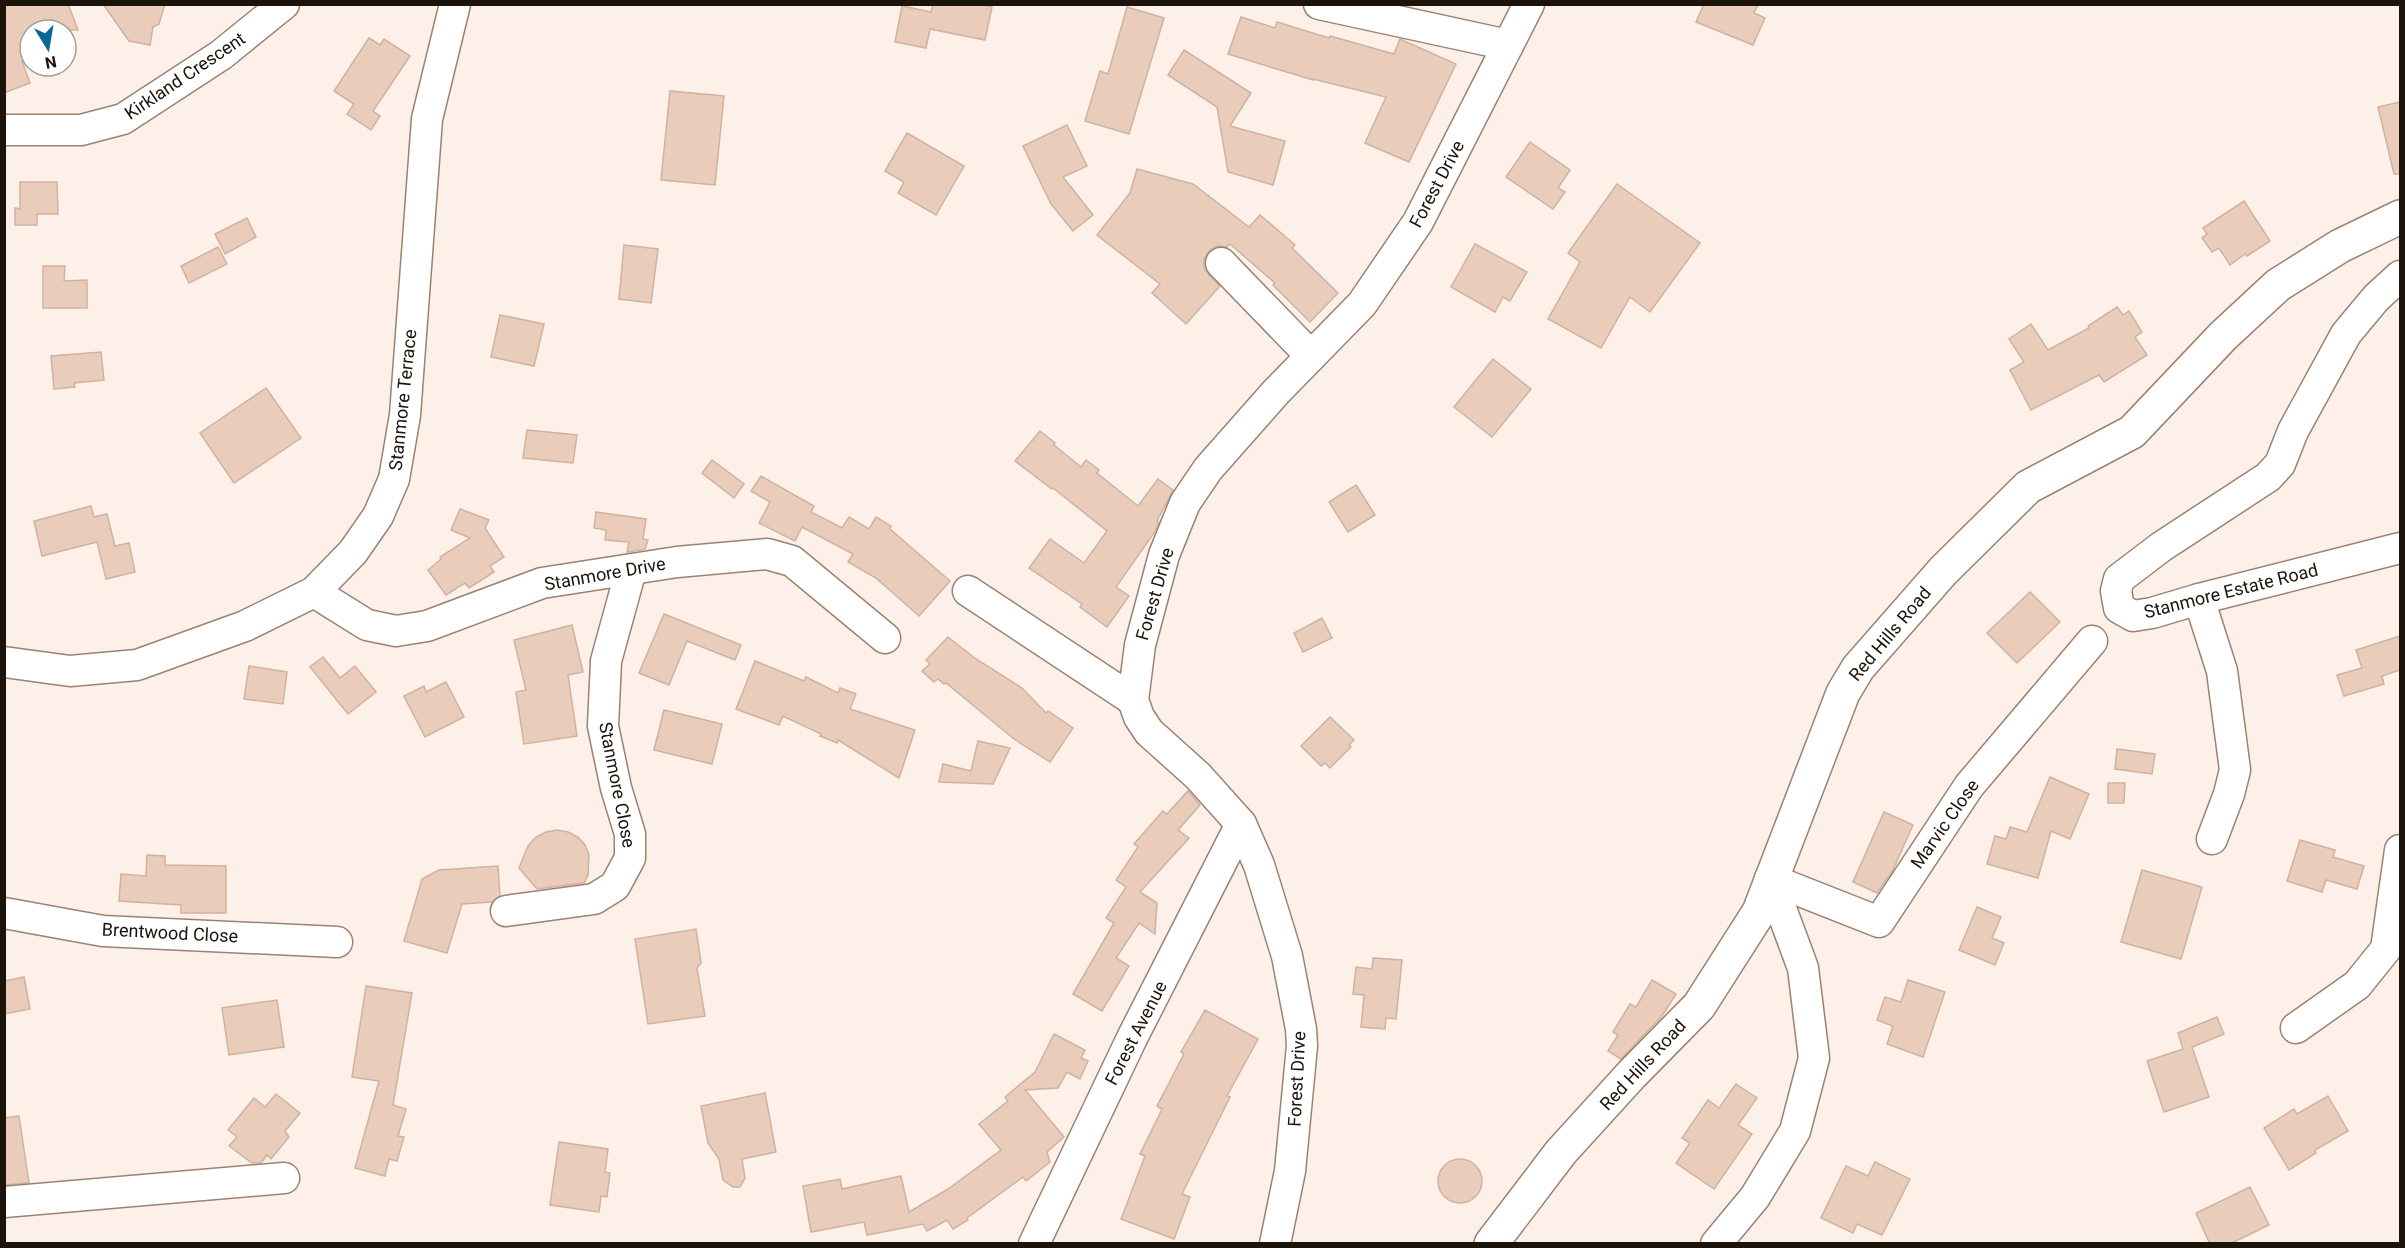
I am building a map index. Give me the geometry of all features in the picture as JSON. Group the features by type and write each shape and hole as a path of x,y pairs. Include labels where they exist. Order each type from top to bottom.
{"main road":[{"name":"Red Hills Road","path":"1491,1244 1561,1152 1632,1074 1699,1006 1760,912 1770,879 1843,693 1858,668 1943,571 2028,487 2132,432 2223,336 2278,285 2340,246 2400,217"}],"street":[{"name":"Kirkland Crescent","path":"4,129 81,130 123,119 221,55 284,4"},
{"name":"Stanmore Terrace","path":"4,662 70,671 137,665 245,626 314,592 352,552 378,516 394,479 405,415 427,119 455,4"},
{"path":"1319,4 1508,45"},
{"name":"Forest Drive","path":"1275,1244 1290,1171 1302,1046 1301,1029 1287,956 1259,864 1241,824 1198,776 1149,732 1139,717 1132,700 1140,645 1164,555 1185,503 1208,469 1276,392 1362,304 1418,222 1529,4"},
{"path":"1221,263 1311,357"},
{"name":"Stanmore Estate Road","path":"2400,276 2376,298 2346,334 2293,431 2280,464 2268,477 2161,547 2120,579 2116,591 2119,608 2133,616 2152,613 2400,548"},
{"name":"Stanmore Drive","path":"314,592 368,625 396,631 427,626 542,584 677,562 767,554 792,561 885,638"},
{"name":"Stanmore Close","path":"506,911 594,899 615,886 630,858 630,834 616,788 603,726 606,661 631,570"},
{"path":"968,591 1132,700"},
{"path":"2199,599 2222,671 2235,771 2212,839"},
{"name":"Marvic Close","path":"1770,879 1879,922 1969,786 2092,641"},
{"name":"Forest Avenue","path":"1034,1244 1132,1038 1241,824"},
{"path":"2296,1028 2357,985 2393,955 2400,850"},
{"path":"1716,1244 1755,1197 1795,1131 1814,1058 1803,968 1770,879"},
{"name":"Brentwood Close","path":"4,913 104,931 337,942"},
{"path":"4,1202 284,1178"}],"building":[{"path":"4,4 68,4 73,18 18,18 18,78 28,78 30,83 4,93"},
{"path":"103,4 165,4 159,24 153,27 150,45 129,41"},
{"path":"933,4 982,4 992,7 985,40 930,29 926,48 895,42 902,6 931,12"},
{"path":"1704,4 1758,4 1754,13 1765,18 1753,45 1696,22"},
{"path":"1127,7 1164,18 1129,134 1085,121 1100,71 1108,74"},
{"path":"1241,17 1275,28 1277,22 1394,54 1400,39 1456,64 1409,162 1365,143 1386,97 1313,80 1228,54"},
{"path":"369,38 380,45 384,39 410,56 373,111 380,116 371,130 347,114 354,104 334,91"},
{"path":"1184,50 1251,93 1230,126 1285,141 1273,185 1228,172 1217,107 1168,75"},
{"path":"670,91 724,96 715,185 661,180"},
{"path":"2400,102 2400,174 2394,174 2378,107"},
{"path":"1067,125 1087,166 1063,177 1093,215 1073,231 1051,204 1023,146"},
{"path":"907,133 964,166 936,215 898,193 904,182 885,171"},
{"path":"1530,142 1570,170 1558,188 1565,192 1553,209 1506,177"},
{"path":"1137,169 1193,184 1249,227 1260,215 1295,245 1292,248 1338,293 1310,322 1273,285 1275,283 1230,244 1227,247 1217,246 1209,251 1204,259 1204,267 1220,286 1186,324 1152,293 1160,284 1097,235 1130,193"},
{"path":"20,182 57,182 58,214 37,214 37,225 15,225 15,208 20,209"},
{"path":"1617,184 1700,243 1650,312 1630,297 1601,348 1548,319 1580,262 1568,253"},
{"path":"2244,201 2270,241 2230,265 2219,248 2212,252 2202,238 2207,234 2203,228"},
{"path":"247,218 256,237 225,254 215,234"},
{"path":"1475,244 1527,272 1510,301 1503,297 1495,312 1451,287"},
{"path":"624,245 658,249 651,303 619,299"},
{"path":"218,247 227,264 189,283 181,266"},
{"path":"43,266 65,266 64,281 87,280 87,308 43,308"},
{"path":"2117,307 2123,315 2129,311 2142,332 2135,337 2147,355 2104,382 2099,375 2031,410 2010,370 2024,362 2009,339 2031,324 2048,350 2089,328 2088,326"},
{"path":"500,315 544,324 534,366 491,357"},
{"path":"101,352 104,380 74,383 75,387 54,389 51,356"},
{"path":"1493,359 1531,389 1492,437 1454,407"},
{"path":"266,388 301,438 234,483 200,433"},
{"path":"527,430 577,435 573,463 523,458"},
{"path":"1040,431 1081,467 1086,460 1099,470 1097,473 1138,506 1158,479 1173,490 1157,521 1159,522 1154,533 1116,587 1129,596 1107,627 1080,607 1082,604 1029,568 1050,539 1084,563 1107,531 1015,461"},
{"path":"712,460 744,484 734,498 702,473"},
{"path":"761,476 814,506 811,512 842,528 849,517 869,529 876,517 891,526 890,529 950,581 919,616 876,578 848,562 853,554 802,527 795,541 759,523 770,502 751,491"},
{"path":"1356,485 1375,515 1348,532 1329,502"},
{"path":"91,506 94,517 107,514 115,546 129,543 135,572 106,579 97,542 42,556 34,521"},
{"path":"460,509 489,520 485,528 504,557 490,566 494,572 469,588 465,583 446,595 428,570 441,559 440,557 470,538 451,530"},
{"path":"596,512 646,519 643,539 648,540 645,549 627,552 629,542 605,540 606,530 594,528"},
{"path":"2030,592 2060,622 2017,663 1987,633"},
{"path":"664,614 741,645 735,660 687,641 669,685 639,673"},
{"path":"1322,618 1332,638 1303,652 1294,633"},
{"path":"572,625 583,672 568,675 577,736 524,744 516,692 526,690 514,640"},
{"path":"2400,636 2400,670 2382,676 2384,684 2344,696 2337,675 2362,668 2356,650"},
{"path":"948,637 976,659 1022,688 1046,713 1048,711 1073,728 1050,762 1014,739 946,683 938,679 934,682 922,671 930,664 926,660"},
{"path":"323,657 340,678 355,666 376,692 348,714 310,667"},
{"path":"755,661 804,681 806,677 838,693 840,688 856,694 850,709 915,730 899,778 838,740 837,743 820,736 821,734 783,716 779,725 736,709"},
{"path":"249,666 287,672 283,704 244,699"},
{"path":"446,682 464,717 425,737 404,696 424,686 426,692"},
{"path":"664,710 722,724 712,764 654,750"},
{"path":"1330,717 1354,740 1349,745 1351,747 1330,768 1325,763 1321,766 1301,746"},
{"path":"978,741 1010,748 993,784 939,782 943,764 971,771"},
{"path":"2117,749 2155,754 2152,774 2115,769"},
{"path":"2050,777 2089,794 2070,839 2051,831 2038,878 1987,864 1995,836 2006,839 2010,827 2027,832"},
{"path":"2108,783 2125,783 2124,803 2108,803"},
{"path":"1188,791 1200,805 1178,830 1189,838 1140,892 1157,903 1155,934 1139,923 1116,958 1129,966 1102,1011 1073,994 1114,923 1106,918 1126,887 1116,880 1138,847 1134,844 1163,811 1167,814"},
{"path":"1884,812 1913,825 1893,870 1877,893 1853,882"},
{"path":"557,830 578,837 585,845 589,855 588,875 584,883 537,889 519,868 528,846 536,837"},
{"path":"2300,840 2335,850 2333,857 2364,866 2357,889 2326,880 2322,892 2287,881"},
{"path":"147,855 165,856 165,865 226,866 226,913 181,913 181,905 119,901 121,874 146,876"},
{"path":"498,866 500,896 492,902 462,904 447,953 404,941 422,879 439,870"},
{"path":"2142,870 2202,887 2181,959 2121,942"},
{"path":"1977,907 2001,917 1992,938 2004,943 1995,965 1959,950"},
{"path":"696,929 701,963 697,968 705,1016 648,1024 635,939"},
{"path":"1373,958 1402,960 1396,1019 1386,1018 1385,1029 1361,1027 1364,995 1353,994 1356,967 1372,969"},
{"path":"24,977 30,1009 4,1014 4,981"},
{"path":"1652,980 1676,994 1662,1016 1621,1059 1608,1051 1618,1035 1613,1032 1630,1004 1636,1007"},
{"path":"1908,980 1945,992 1923,1057 1887,1044 1893,1026 1877,1020 1885,997 1901,1002"},
{"path":"366,986 412,993 393,1105 406,1109 398,1136 404,1137 397,1161 389,1159 385,1176 355,1168 379,1081 352,1077"},
{"path":"277,1000 284,1047 229,1055 222,1008"},
{"path":"1205,1010 1258,1039 1227,1096 1230,1097 1182,1194 1190,1197 1174,1239 1121,1219 1145,1156 1140,1154 1162,1109 1157,1106 1184,1054 1181,1052"},
{"path":"2217,1017 2224,1034 2192,1047 2209,1097 2164,1112 2147,1061 2183,1049 2178,1033"},
{"path":"1054,1034 1085,1050 1081,1058 1088,1061 1080,1079 1067,1072 1058,1088 1025,1090 1064,1137 1047,1152 1050,1162 1026,1181 1023,1177 953,1229 947,1220 927,1231 923,1224 867,1235 864,1222 811,1232 803,1186 840,1179 842,1189 901,1176 909,1212 948,1189 1001,1150 979,1124 1008,1101 1005,1097 1035,1072"},
{"path":"1736,1084 1757,1098 1738,1125 1752,1134 1714,1189 1676,1163 1690,1143 1682,1138 1708,1100 1719,1108"},
{"path":"765,1093 776,1152 742,1159 745,1178 740,1187 733,1187 723,1180 719,1159 708,1143 701,1106"},
{"path":"276,1094 300,1113 285,1131 289,1137 271,1159 267,1155 261,1163 252,1163 229,1146 237,1137 228,1130 254,1098 265,1107"},
{"path":"2328,1096 2348,1131 2315,1150 2316,1153 2289,1170 2264,1128 2294,1109 2297,1114"},
{"path":"19,1116 29,1183 4,1185 4,1118"},
{"path":"559,1142 608,1149 605,1172 610,1173 607,1197 601,1196 599,1212 550,1205"},
{"path":"1460,1159 1476,1165 1482,1181 1476,1197 1460,1203 1444,1197 1438,1181 1444,1165"},
{"path":"1875,1162 1910,1179 1882,1235 1857,1224 1853,1233 1821,1218 1846,1166 1868,1176"},
{"path":"2250,1187 2269,1225 2230,1244 2210,1244 2196,1213"}]}
